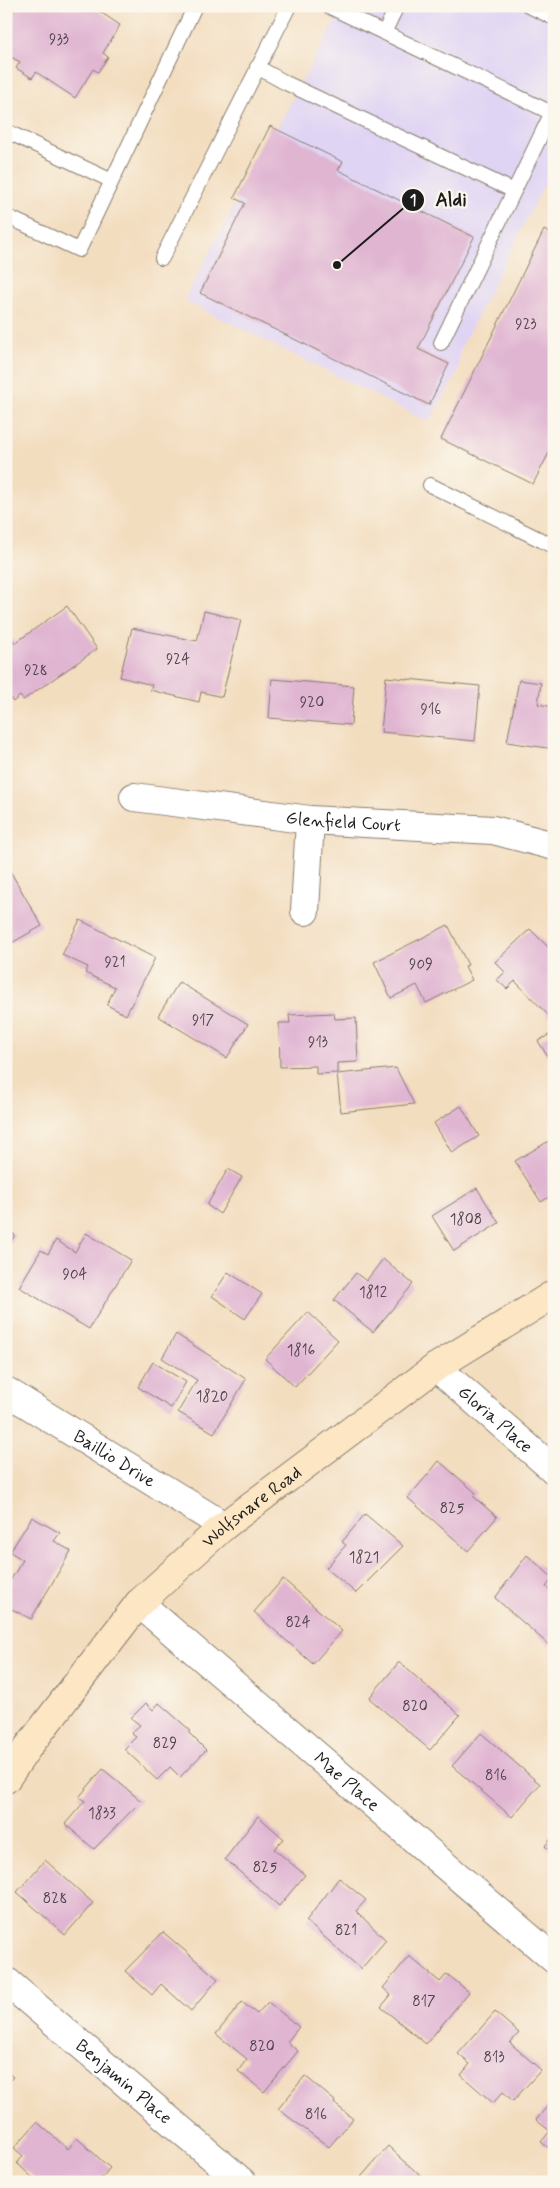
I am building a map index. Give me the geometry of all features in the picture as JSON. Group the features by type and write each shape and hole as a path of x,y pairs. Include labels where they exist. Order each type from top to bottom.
{"street":[{"name":"Glenfield Court","path":"134,797 310,820 493,830 554,846"},
{"path":"305,910 310,820"},
{"name":"Wolfsnare Road","path":"6,1779 28,1747 139,1603 224,1526 436,1368 554,1294"},
{"name":"Gloria Place","path":"436,1368 554,1470"},
{"name":"Baillio Drive","path":"6,1391 224,1526"},
{"name":"Mae Place","path":"139,1603 554,1959"},
{"name":"Benjamin Place","path":"6,1981 242,2182"}],"lane":[{"path":"6,216 79,250 195,6"},
{"path":"162,258 289,6"},
{"path":"328,6 553,111 441,343"},
{"path":"384,33 397,6"},
{"path":"529,6 554,18"},
{"path":"258,67 286,83 514,191"},
{"path":"6,131 112,181"},
{"path":"430,485 551,545 554,540"}],"shaded area":[{"path":"343,6 554,6 554,165 460,350 458,372 429,422 184,300"}],"building":[{"path":"6,6 91,6 120,25 103,53 108,57 98,72 93,69 75,98 36,72 32,78 16,68 20,62 6,54"},
{"path":"270,126 343,162 338,170 474,237 418,349 449,364 429,405 200,293 245,203 234,198"},
{"path":"544,230 554,235 554,413 550,421 554,423 554,443 533,484 441,439"},
{"path":"67,606 97,649 23,700 20,696 13,702 6,691 6,630 15,643"},
{"path":"204,611 241,620 222,697 201,692 199,702 150,690 152,685 120,677 132,628 197,641"},
{"path":"386,677 480,686 475,741 381,732"},
{"path":"272,679 354,686 351,725 269,718"},
{"path":"519,680 541,683 538,704 554,707 554,749 507,742"},
{"path":"6,864 42,926 6,946"},
{"path":"80,920 155,958 126,1015 107,1005 115,987 85,973 88,967 62,955"},
{"path":"448,925 468,965 465,966 472,980 426,1003 417,985 391,998 374,962"},
{"path":"530,929 554,953 554,1016 551,1018 515,981 507,989 497,980 505,972 495,962"},
{"path":"179,982 248,1024 227,1058 158,1016"},
{"path":"334,1013 335,1019 356,1018 358,1062 337,1063 337,1073 316,1074 316,1066 280,1067 279,1023 290,1023 289,1015"},
{"path":"552,1033 554,1036 554,1067 538,1041"},
{"path":"396,1068 414,1104 341,1112 337,1074"},
{"path":"461,1106 479,1136 452,1153 434,1123"},
{"path":"554,1138 554,1194 541,1202 515,1161"},
{"path":"228,1169 242,1177 220,1214 207,1205"},
{"path":"477,1188 499,1223 454,1251 432,1216"},
{"path":"6,1229 15,1235 6,1250"},
{"path":"86,1233 131,1260 89,1329 19,1287 41,1250 48,1254 56,1240 75,1252"},
{"path":"383,1259 413,1284 373,1332 334,1300 356,1273 366,1281"},
{"path":"228,1272 262,1294 245,1319 212,1296"},
{"path":"308,1312 338,1340 295,1387 265,1359"},
{"path":"176,1334 246,1379 214,1433 178,1412 197,1380 162,1358"},
{"path":"153,1362 186,1382 171,1408 138,1387"},
{"path":"439,1461 476,1493 473,1496 497,1517 468,1551 408,1498"},
{"path":"365,1514 403,1546 356,1593 326,1568 346,1545 342,1542"},
{"path":"32,1517 60,1533 54,1541 71,1551 31,1619 6,1606 6,1587 23,1560 10,1552"},
{"path":"527,1555 553,1578 546,1587 554,1594 554,1640 549,1645 495,1598"},
{"path":"283,1579 342,1631 313,1664 254,1612"},
{"path":"399,1662 460,1715 430,1750 369,1698"},
{"path":"146,1703 153,1710 159,1703 191,1731 189,1733 206,1750 180,1777 170,1767 157,1780 124,1749 136,1737 131,1733 140,1725 131,1718"},
{"path":"481,1733 540,1784 512,1817 452,1766"},
{"path":"103,1769 141,1801 94,1849 65,1824 85,1801 79,1797"},
{"path":"258,1816 284,1839 274,1849 305,1875 279,1906 225,1859"},
{"path":"554,1835 554,1854 545,1846"},
{"path":"45,1860 93,1903 65,1935 17,1892"},
{"path":"339,1878 366,1900 356,1911 386,1940 361,1969 306,1921"},
{"path":"163,1932 218,1979 191,2011 161,1984 152,1995 125,1971"},
{"path":"409,1956 440,1982 447,1974 469,1992 426,2044 381,2007 391,1995 383,1988"},
{"path":"242,2002 257,2014 268,2002 299,2027 287,2042 298,2051 264,2092 238,2071 247,2059 216,2034"},
{"path":"495,2012 519,2033 510,2043 541,2070 513,2101 503,2092 493,2103 461,2075 470,2064 458,2054"},
{"path":"6,2072 13,2077 6,2085"},
{"path":"305,2076 353,2119 329,2147 278,2109"},
{"path":"554,2098 554,2152 541,2142 550,2131 536,2120"},
{"path":"37,2122 68,2149 77,2138 110,2168 98,2182 37,2182 17,2163 23,2156 14,2148"},
{"path":"388,2146 427,2182 366,2182 361,2177"}],"place":[{"name":"Aldi","path":"337,265"}]}
